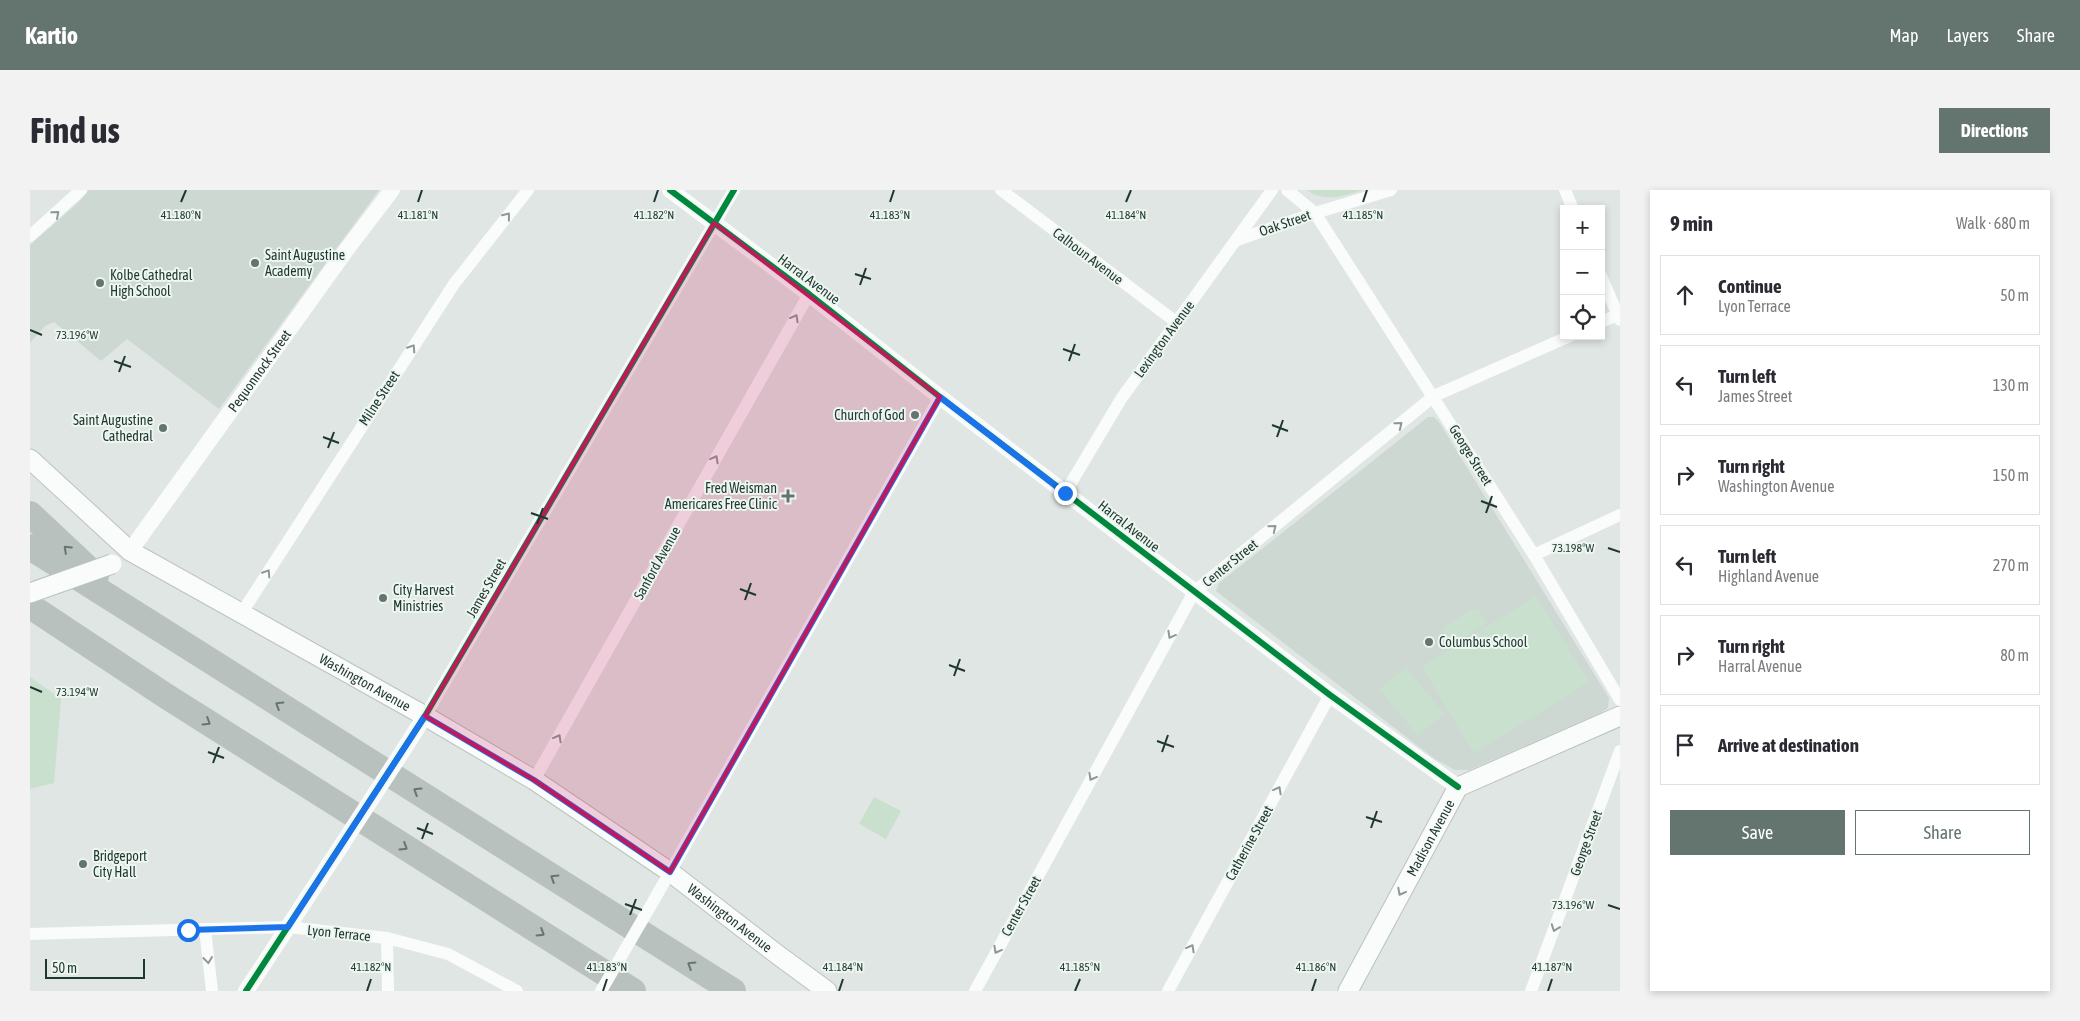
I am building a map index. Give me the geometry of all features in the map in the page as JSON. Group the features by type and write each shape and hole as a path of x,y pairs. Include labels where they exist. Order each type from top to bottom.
{"highway":[{"path":"30,514 142,618"},
{"path":"30,547 732,991"},
{"path":"30,606 166,696 633,991"},
{"path":"30,621 118,672 166,696"}],"main road":[{"name":"Washington Avenue","path":"30,459 130,552 425,716 534,780 670,872 778,956 827,991"},
{"path":"30,593 112,564 130,552"},
{"name":"Madison Avenue","path":"1348,991 1458,787 1620,716"}],"street":[{"path":"30,236 81,190"},
{"name":"Pequonnock Street","path":"130,552 341,257 392,190"},
{"name":"Milne Street","path":"241,614 454,284 528,190"},
{"name":"Harral Avenue","path":"670,190 809,294 1194,592 1330,695 1458,787"},
{"name":"James Street","path":"246,991 425,716 734,190"},
{"name":"Calhoun Avenue","path":"1001,190 1176,322"},
{"name":"Lexington Avenue","path":"1065,493 1120,399 1272,190"},
{"name":"George Street","path":"1287,190 1316,213 1534,555 1620,700"},
{"name":"Oak Street","path":"1237,240 1391,190"},
{"path":"1565,190 1571,205"},
{"path":"1605,285 1619,316 1605,321"},
{"name":"Sanford Avenue","path":"534,780 809,294"},
{"name":"Center Street","path":"975,991 1194,592 1434,396 1561,340"},
{"path":"601,991 940,397"},
{"path":"1534,555 1620,515"},
{"name":"Catherine Street","path":"1168,991 1330,695"},
{"name":"George Street","path":"1532,991 1620,751"},
{"name":"Lyon Terrace","path":"30,934 288,927 387,938 448,954 517,991"},
{"path":"205,930 212,991"},
{"path":"387,938 388,991"}],"highlighted area":[{"path":"714,223 940,397 670,872 534,780 425,716"}],"shaded area":[{"path":"89,190 379,190 219,409 127,339 101,361 54,322 45,326 30,343 30,245 79,202"},
{"name":"Columbus School","path":"1428,417 1434,417 1439,422 1609,698 1608,708 1601,713 1469,770 1455,770 1435,759 1216,591 1219,583"}],"green space":[{"path":"1307,190 1363,190 1341,196 1327,197"},
{"path":"1536,596 1589,682 1474,753 1422,667"},
{"path":"1472,609 1479,610 1487,623 1451,645 1444,634 1444,627"},
{"path":"1406,667 1444,714 1418,736 1379,689"},
{"path":"30,677 61,699 54,783 30,789"},
{"path":"874,797 901,811 886,839 859,824"}],"cycle path":[{"path":"670,190 809,294 940,397 1330,695 1458,787"},
{"path":"246,991 425,716 734,190"}],"place":[{"name":"Saint Augustine Academy","path":"255,263"},
{"name":"Kolbe Cathedral High School","path":"100,283"},
{"name":"Church of God","path":"915,415"},
{"name":"Saint Augustine Cathedral","path":"163,428"},
{"name":"Fred Weisman Americares Free Clinic","path":"788,496"},
{"name":"City Harvest Ministries","path":"383,598"},
{"name":"Columbus School","path":"1429,642"},
{"name":"Bridgeport City Hall","path":"83,864"}],"route":[{"path":"188,930 288,927 425,716 534,780 670,872 940,397 1065,493"}]}
